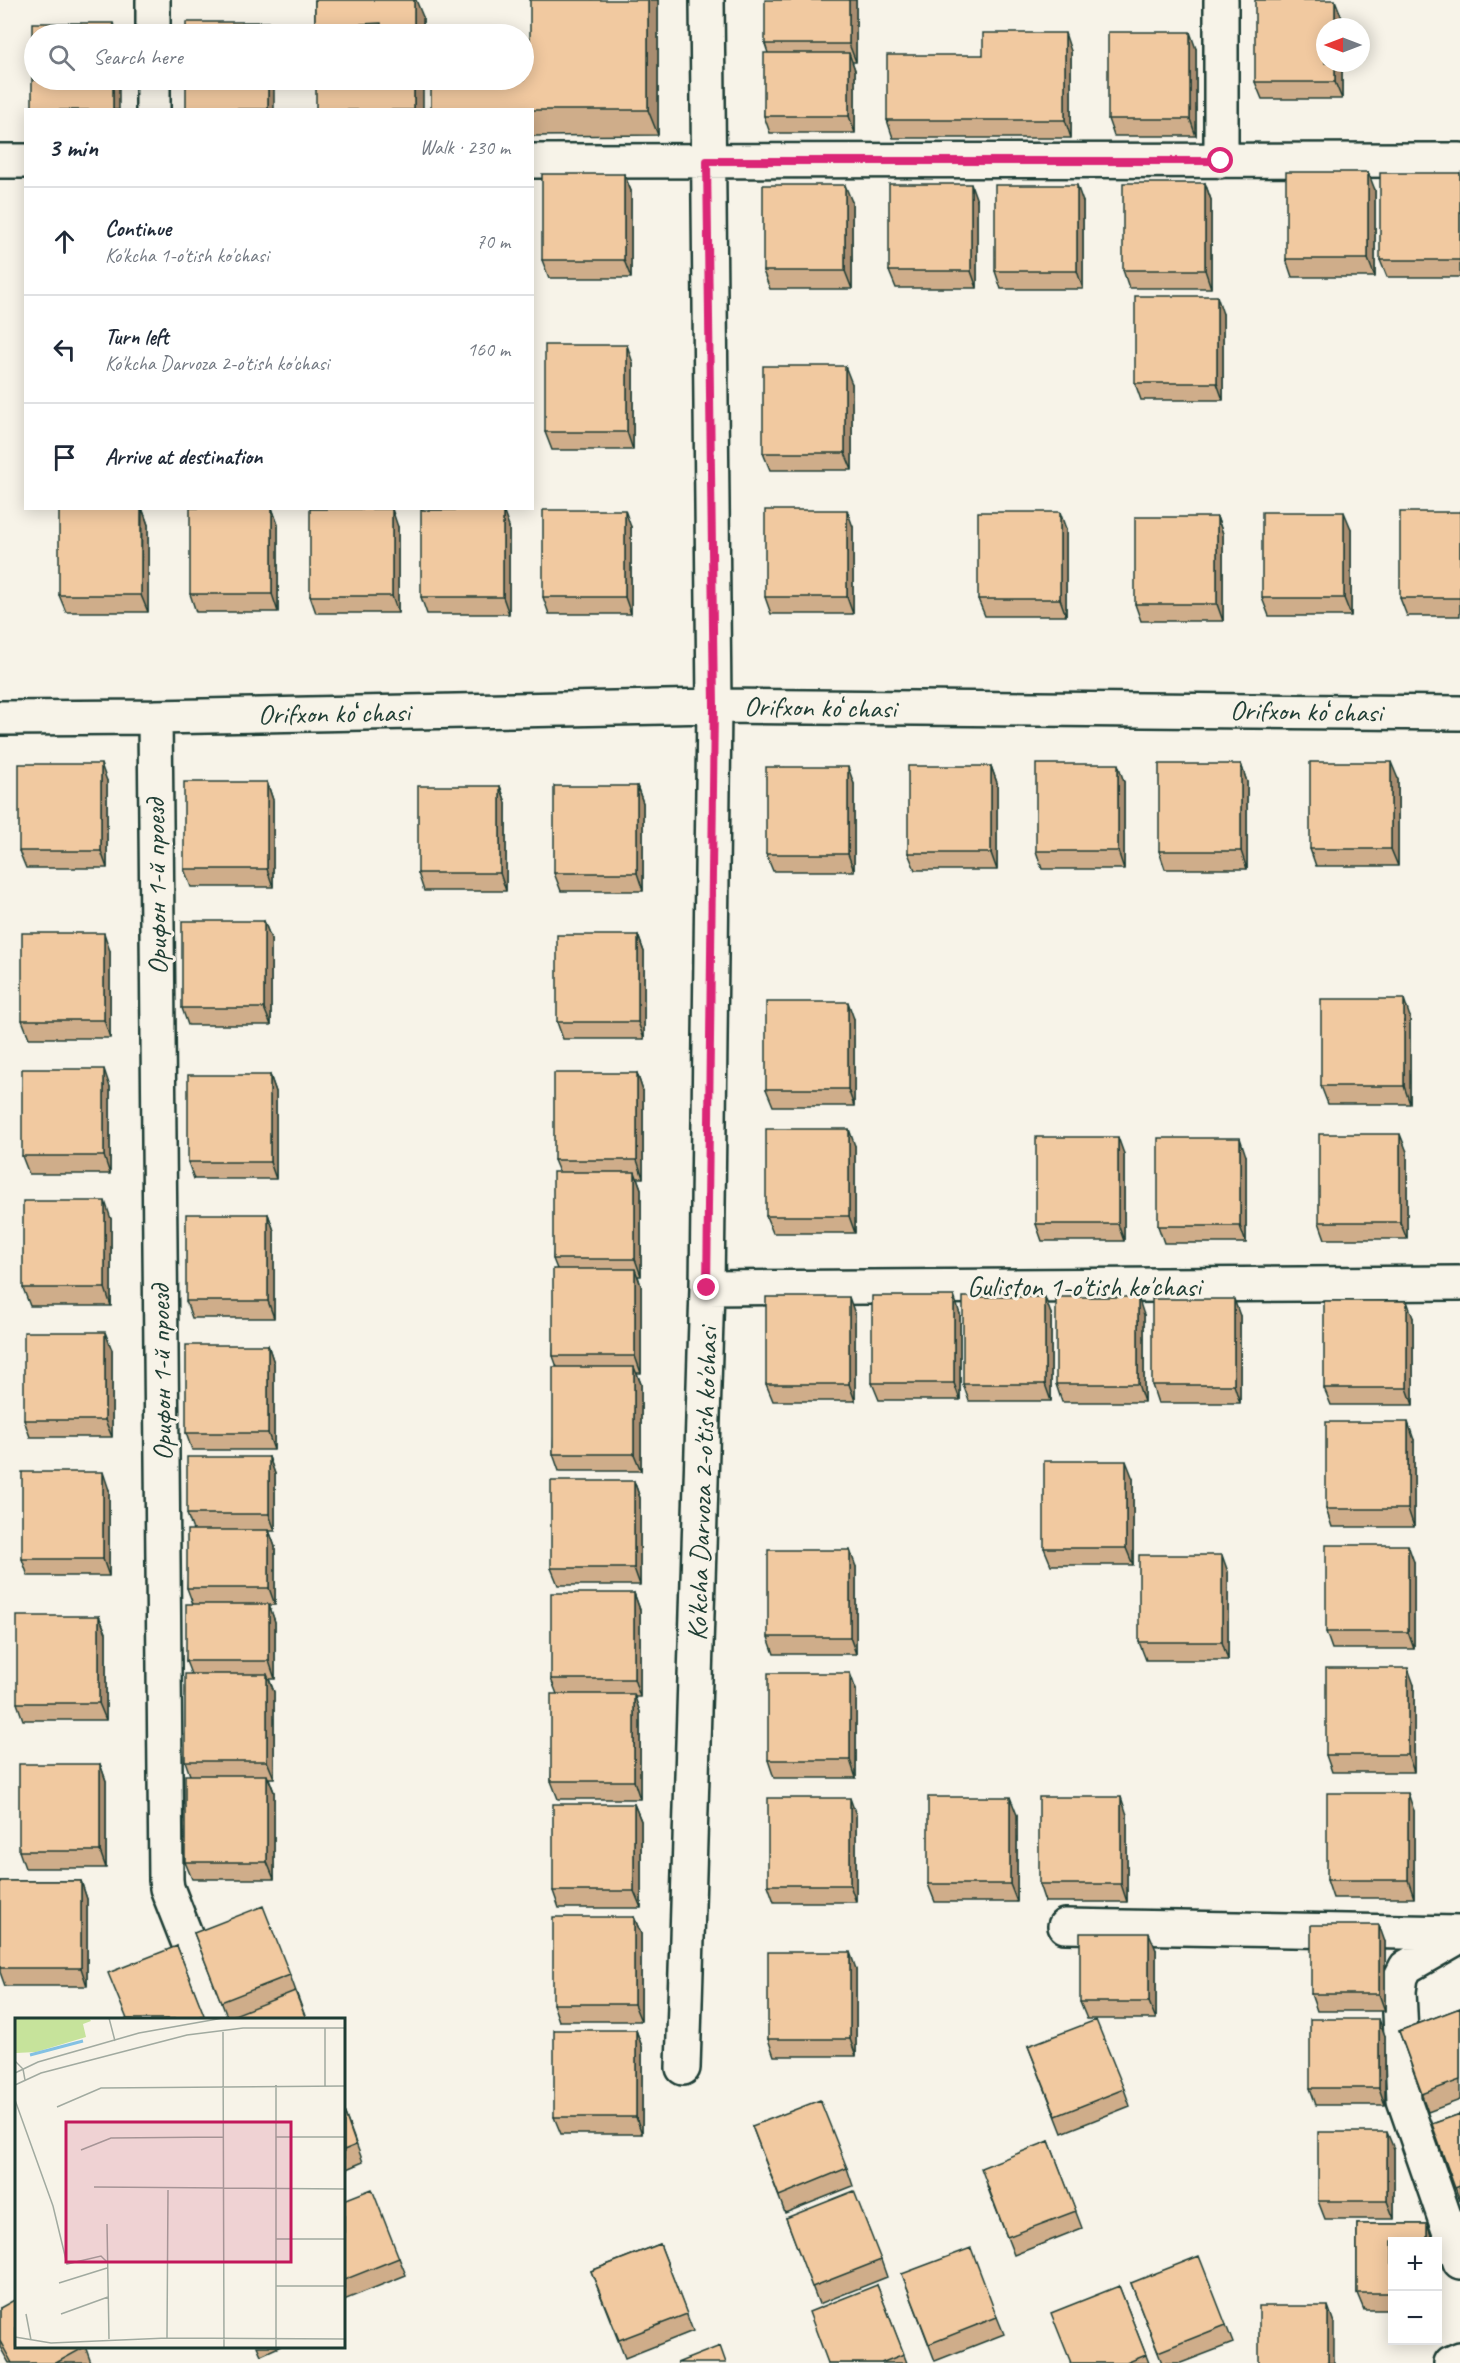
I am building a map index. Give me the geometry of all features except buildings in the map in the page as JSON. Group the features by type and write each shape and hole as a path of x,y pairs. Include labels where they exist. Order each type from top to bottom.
{"street":[{"path":"153,0 153,24"},
{"name":"Ko'kcha Darvoza 2-o'tish ko'chasi","path":"683,2068 707,1288 714,706 707,0"},
{"path":"1221,0 1221,161"},
{"path":"153,90 153,108"},
{"path":"534,160 1460,160"},
{"path":"0,161 24,161"},
{"name":"Orifxon koʻchasi","path":"0,718 714,706 1460,713"},
{"name":"Орифон 1-й проезд","path":"155,717 166,1880 167,1888 219,2018"},
{"name":"Guliston 1-o'tish ko'chasi","path":"707,1288 1460,1283"},
{"path":"1065,1926 1460,1934"},
{"path":"1460,1934 1406,1967 1401,1977 1399,1991 1404,2100 1460,2262"},
{"path":"1451,2363 1460,2359"}],"route":[{"path":"707,1288 714,706 707,161 1221,161"}]}
